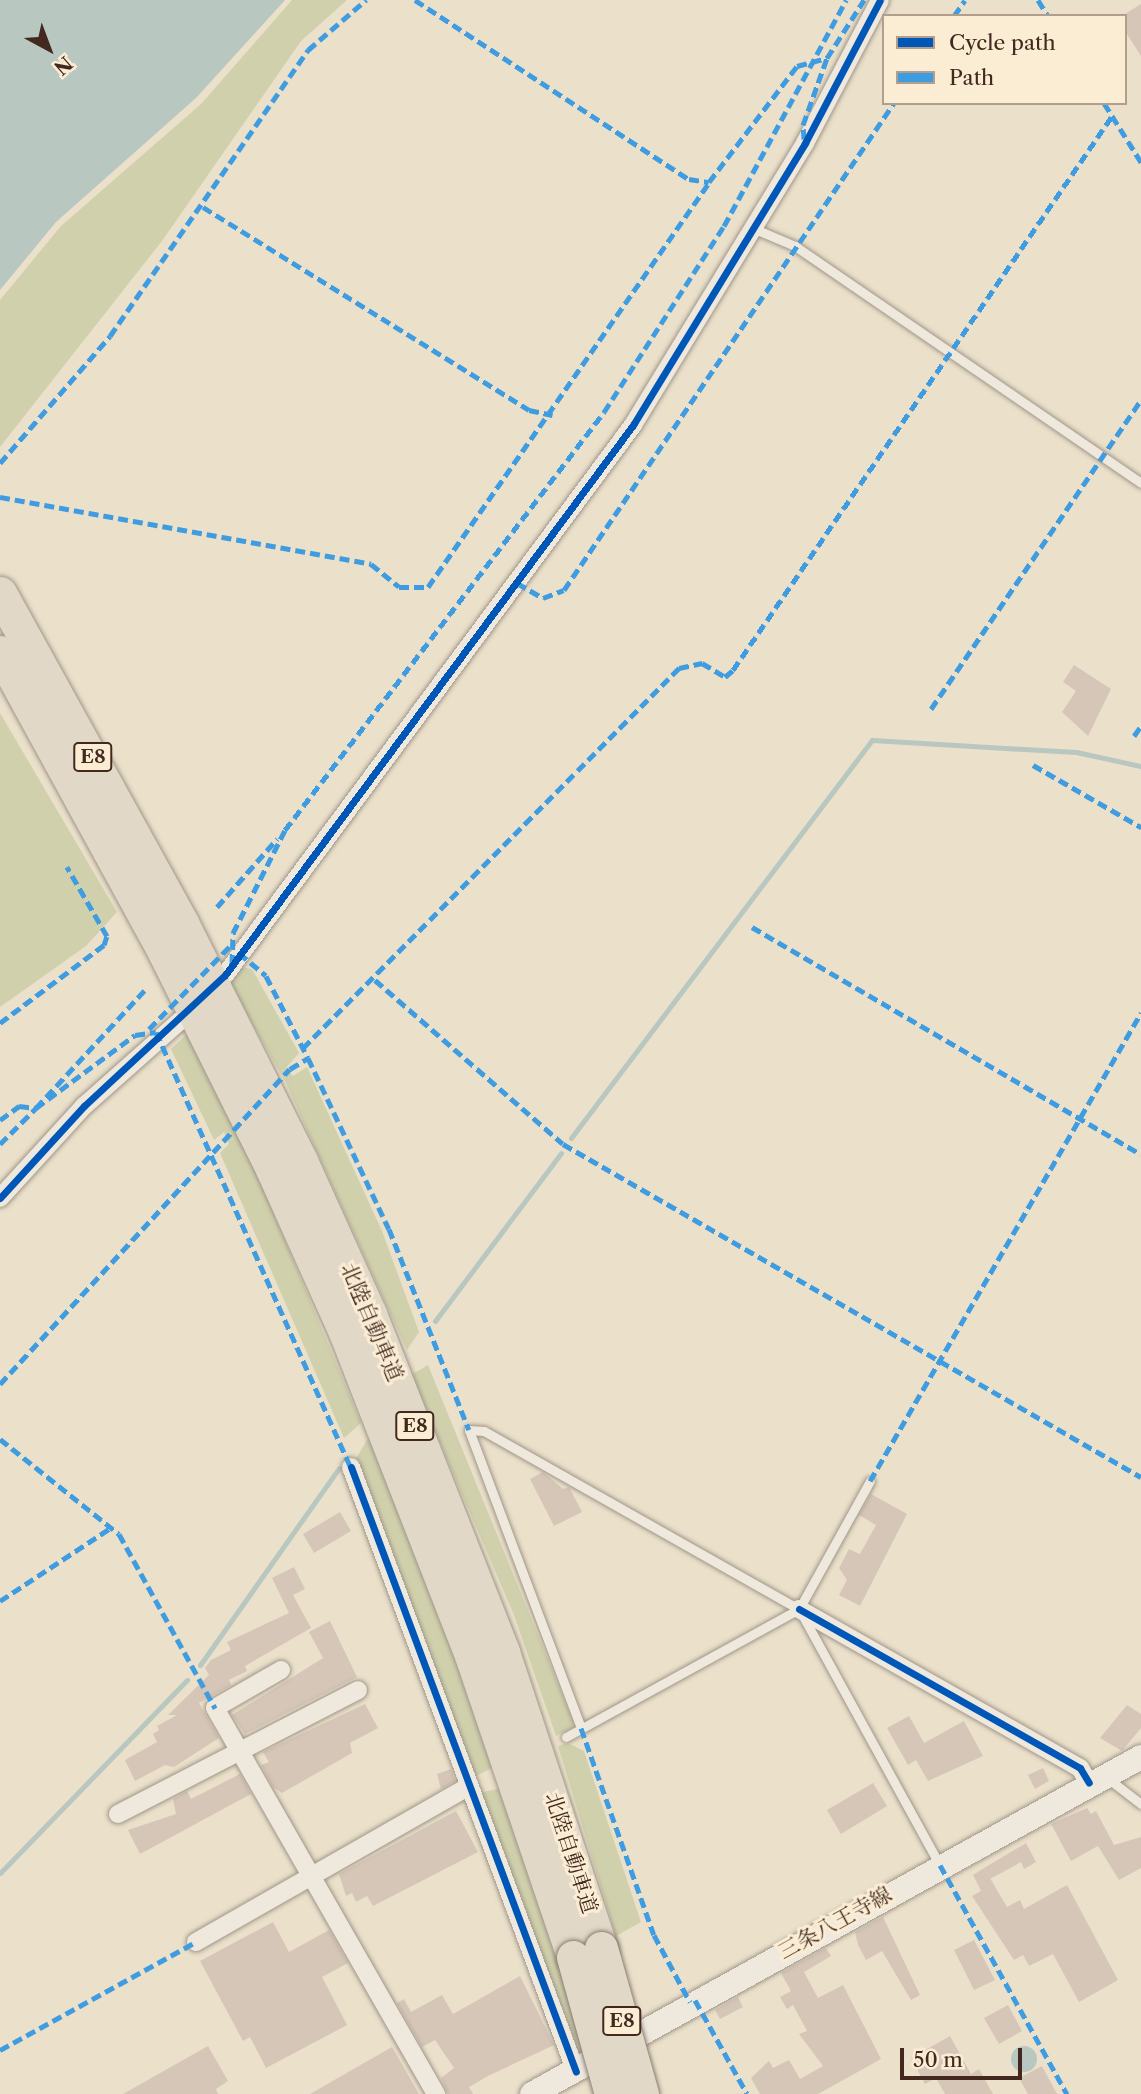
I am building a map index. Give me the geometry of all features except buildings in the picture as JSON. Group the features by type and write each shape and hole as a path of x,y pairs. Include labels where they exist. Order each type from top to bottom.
{"highway":[{"name":"北陸自動車道","path":"0,593 182,923 301,1161 443,1492 555,1801 587,1952 611,2094"},
{"name":"北陸自動車道","path":"0,652 162,948 273,1171 398,1461 526,1810 587,1952 642,2094"}],"main road":[{"name":"三条八王寺線","path":"532,2094 576,2072 940,1865 1141,1757"}],"street":[{"path":"225,975 633,425 755,229 880,0"},
{"path":"0,1198 85,1106 181,1020"},
{"path":"351,1467 467,1788 576,2072"},
{"path":"799,1609 1097,1779"},
{"path":"281,1670 215,1708 436,2094"},
{"path":"118,1814 358,1690"},
{"path":"196,1942 467,1788"}],"lane":[{"path":"755,229 796,246 1141,483"},
{"path":"581,1728 469,1430 484,1431 799,1609 940,1865"},
{"path":"566,1737 799,1609 870,1481"},
{"path":"1097,1779 1141,1804"}],"green space":[{"path":"292,0 347,0 301,41 162,241 0,447 0,300 61,226 201,104"},
{"path":"0,713 117,912 86,946 0,1007"},
{"path":"241,967 252,969 299,1053 286,1068 293,1076 307,1067 382,1231 419,1332 407,1350 285,1081 229,983"},
{"path":"188,1033 263,1188 361,1423 344,1438 220,1153 229,1144 224,1132 214,1140 171,1049"},
{"path":"428,1365 573,1721 573,1727 556,1736 514,1615 411,1375"},
{"path":"372,1432 496,1766 474,1777 355,1460"},
{"path":"568,1743 584,1751 641,1922 616,1936 558,1746"},
{"path":"506,1787 588,2045 579,2051 479,1793"}],"shaded area":[{"path":"0,0 285,0 196,98 56,222 0,290"},
{"path":"1024,2046 1033,2050 1037,2059 1033,2068 1024,2072 1015,2068 1011,2059 1015,2050"}],"waterway":[{"path":"571,1138 872,740 1076,752 1141,766"},
{"path":"435,1321 561,1153"},
{"path":"200,1665 339,1468"},
{"path":"0,1873 187,1680"}],"marked path":[{"path":"0,463 110,336 308,50 366,0"},
{"path":"415,0 689,179 709,182"},
{"path":"232,964 233,933 285,830 604,412 724,226 846,0"},
{"path":"804,139 803,125 827,58 864,0"},
{"path":"955,14 965,0"},
{"path":"1038,0 1047,14"},
{"path":"0,497 371,564 399,587 428,587 709,182 797,66 827,58"},
{"path":"517,583 543,598 564,590 893,105"},
{"path":"1105,105 1141,162"},
{"path":"303,1048 679,668 702,663 725,677 733,670 1112,116"},
{"path":"203,207 529,410 552,415"},
{"path":"931,709 1141,400"},
{"path":"1134,736 1141,726"},
{"path":"1033,765 1141,827"},
{"path":"217,907 277,839"},
{"path":"0,1023 104,945 107,936 67,867"},
{"path":"752,927 1141,1154"},
{"path":"149,1029 229,947"},
{"path":"239,953 266,976 308,1058 389,1229 469,1430"},
{"path":"375,980 563,1144 1141,1477"},
{"path":"0,1120 19,1106 36,1108 145,990"},
{"path":"870,1481 1141,1013"},
{"path":"0,1144 36,1108 135,1035 156,1032 351,1467"},
{"path":"0,1384 290,1069 308,1058"},
{"path":"0,1439 119,1534 215,1708"},
{"path":"0,1601 112,1527"},
{"path":"581,1728 654,1935 690,2002"},
{"path":"940,1865 1067,2094"},
{"path":"0,2050 196,1942"},
{"path":"695,2000 747,2094"}],"cycle path":[{"path":"0,1198 84,1106 225,975 633,425 805,143 880,0"},
{"path":"351,1467 576,2072"},
{"path":"799,1609 1080,1768 1089,1783"}]}
